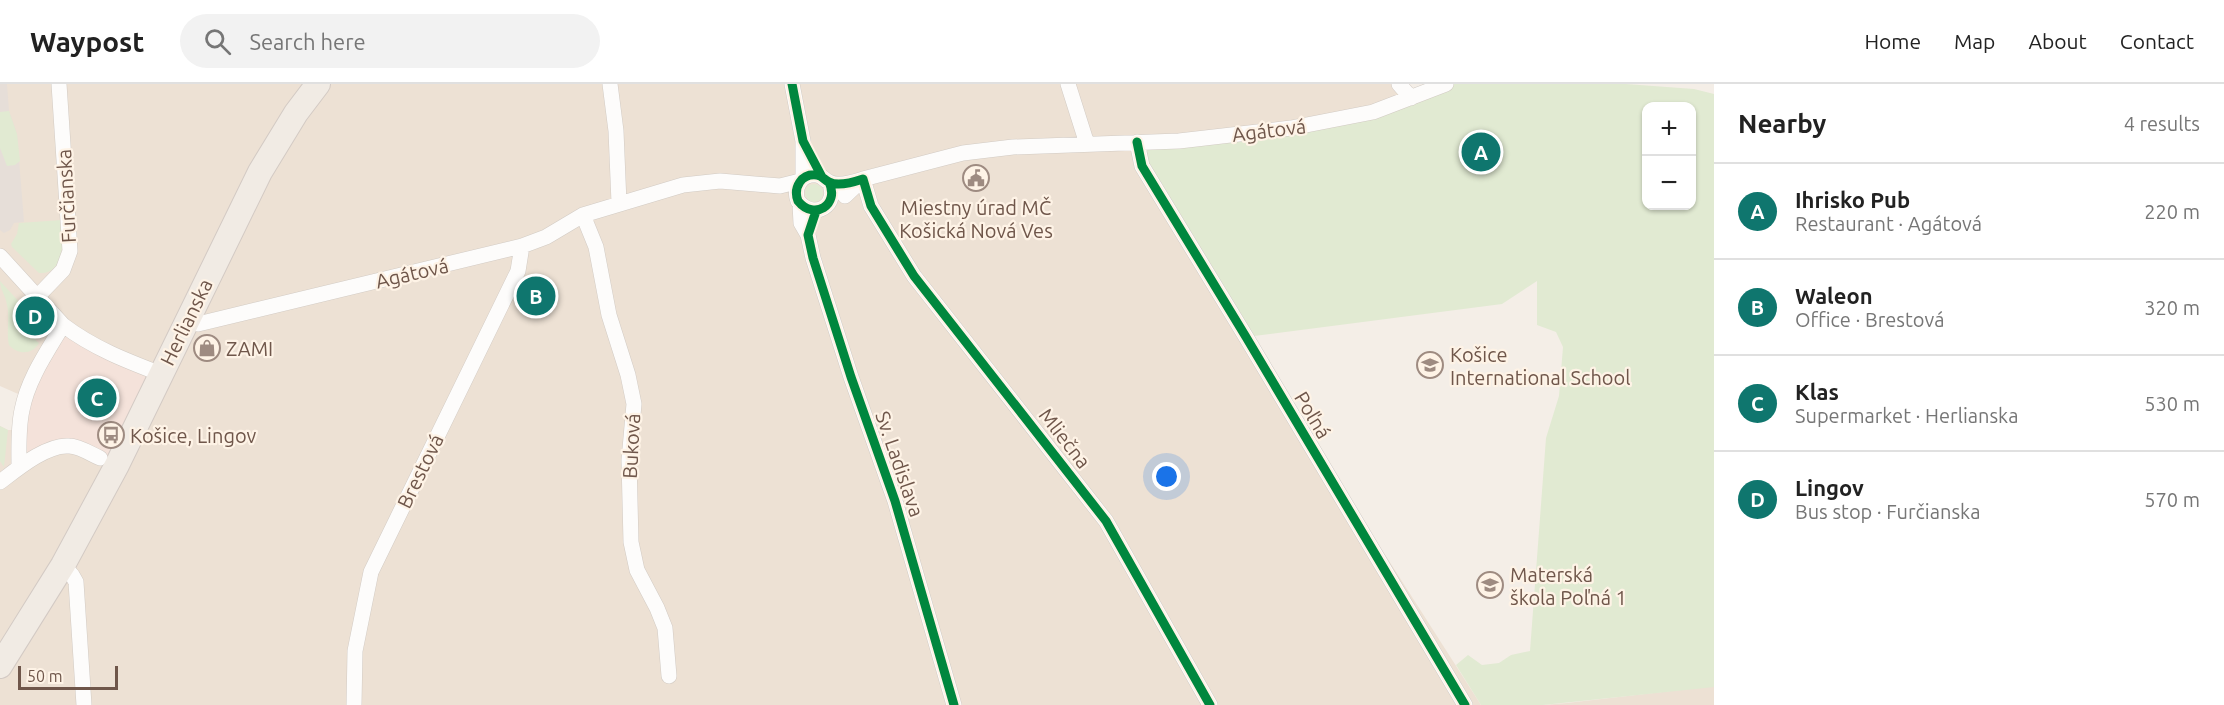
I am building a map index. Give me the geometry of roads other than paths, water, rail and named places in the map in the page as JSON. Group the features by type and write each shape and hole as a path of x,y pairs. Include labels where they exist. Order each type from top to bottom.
{"main road":[{"name":"Herlianska","path":"0,666 63,565 117,465 260,172 296,113 318,84"}],"street":[{"name":"Furčianska","path":"37,297 63,270 70,251 59,84"},
{"path":"610,84 616,131 619,203"},
{"path":"792,84 803,141 802,180 796,188 798,200"},
{"path":"1068,84 1086,144"},
{"path":"1399,84 1411,98"},
{"name":"Agátová","path":"826,180 848,183 963,153 1012,147 1179,141 1291,128 1373,112 1446,84"},
{"path":"803,141 832,193 808,235"},
{"name":"Poľná","path":"1137,142 1142,166 1465,705"},
{"path":"780,186 815,175 826,180"},
{"path":"780,186 808,210 822,207 844,196 863,179"},
{"name":"Mliečna","path":"863,179 871,206 914,276 1106,521 1210,705"},
{"name":"Agátová","path":"198,324 522,246 546,237 584,215 683,185 720,181 780,186"},
{"path":"844,196 871,206"},
{"name":"Sv. Ladislava","path":"798,200 801,223 808,235 813,258 841,345 895,501 954,705"},
{"name":"Buková","path":"584,215 596,247 609,315 628,375 634,404 629,460 631,542 637,570 665,628 669,676"},
{"name":"Brestová","path":"354,705 355,651 371,572 518,271 522,246"},
{"path":"0,256 63,325 112,355 161,374"},
{"path":"19,467 20,424 25,397 34,376 63,325"},
{"path":"0,482 19,467 51,450 67,446 100,458"},
{"path":"63,565 76,582 84,705"}],"place":[{"name":"Ihrisko Pub","path":"1481,152"},
{"name":"Miestny úrad MČ Košická Nová Ves","path":"976,178"},
{"name":"Waleon","path":"536,296"},
{"name":"Lingov","path":"35,316"},
{"name":"ZAMI","path":"207,348"},
{"name":"Košice International School","path":"1430,365"},
{"name":"Klas","path":"97,398"},
{"name":"Košice, Lingov","path":"111,435"},
{"name":"Materská škola Poľná 1","path":"1490,585"}]}
